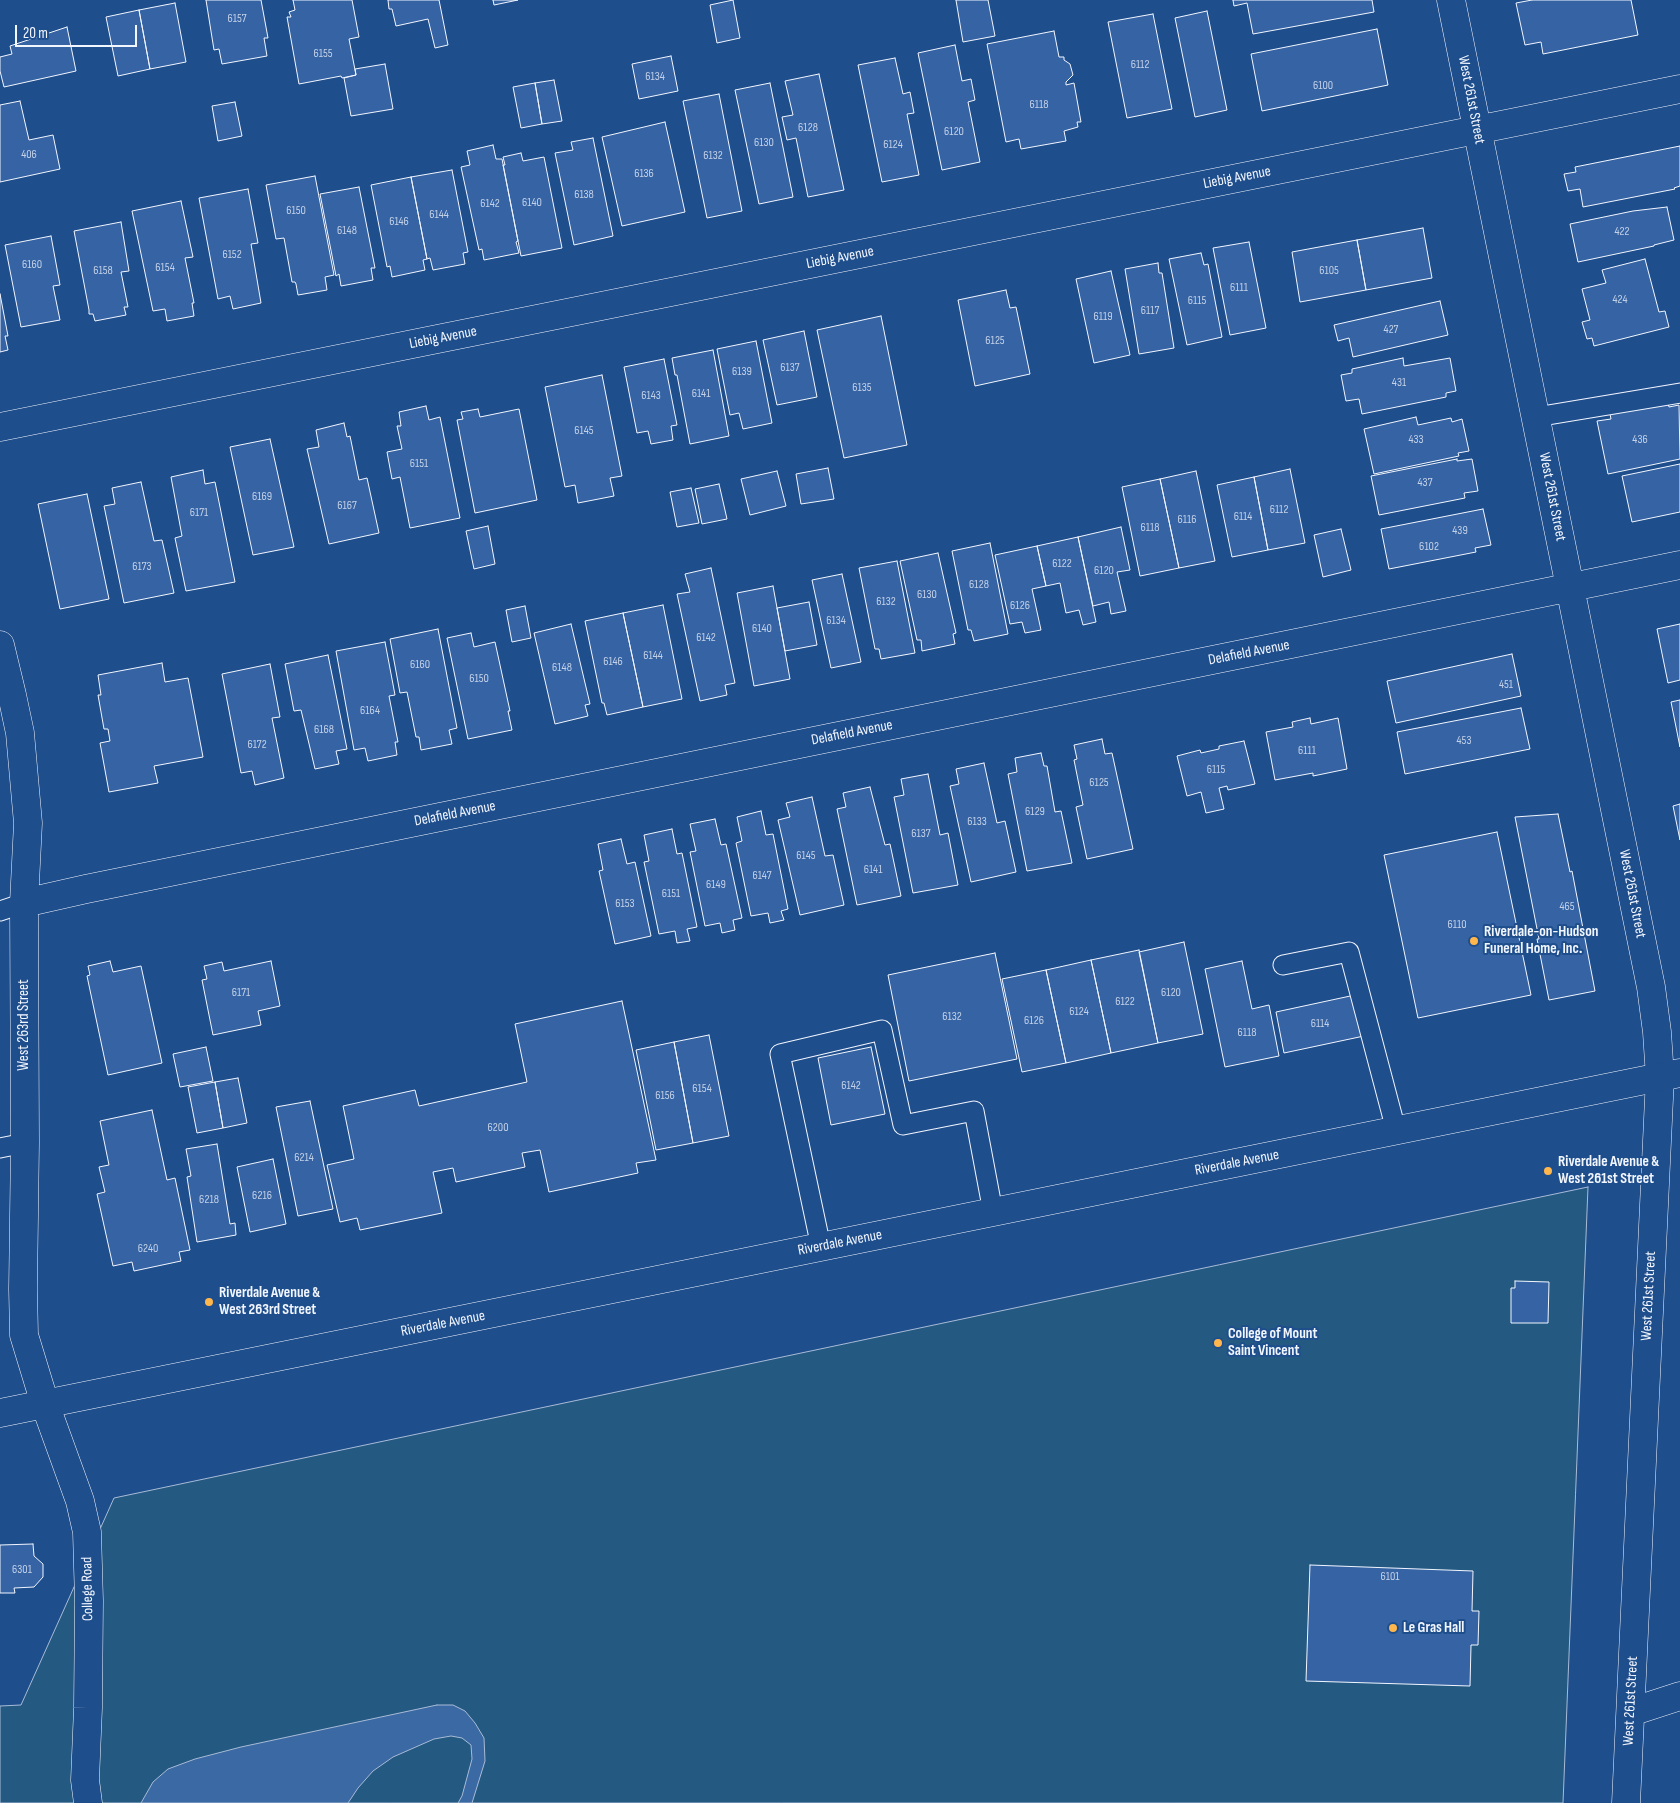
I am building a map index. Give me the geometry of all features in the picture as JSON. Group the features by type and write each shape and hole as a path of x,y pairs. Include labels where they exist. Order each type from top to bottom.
{"street":[{"name":"West 261st Street","path":"1451,0 1651,987 1657,1032 1670,1075 1626,1803"},
{"name":"Liebig Avenue","path":"0,427 1680,89"},
{"name":"Delafield Avenue","path":"12,907 135,879 1680,566"},
{"name":"West 263rd Street","path":"0,646 6,696 20,733 28,823 12,907 12,1145 23,1289 24,1335 45,1404"},
{"name":"Riverdale Avenue","path":"0,1413 1670,1075"},
{"name":"College Road","path":"45,1404 80,1502 87,1532 89,1601 88,1689 83,1795"},
{"path":"1631,1712 1680,1696"}],"lane":[{"path":"1536,417 1680,393"},
{"path":"1283,965 1349,952 1396,1130"},
{"path":"821,1247 780,1054 882,1030 904,1125 974,1111 993,1212"}],"shaded area":[{"name":"College of Mount Saint Vincent","path":"1588,1187 1563,1803 0,1803 0,1706 21,1705 114,1498"},
{"path":"437,1705 453,1705 465,1711 484,1738 485,1761 472,1803 458,1803 462,1796 472,1759 471,1745 462,1738 451,1736 434,1739 393,1757 373,1771 348,1803 141,1803 153,1782 168,1769 195,1759 241,1747"}],"building":[{"path":"206,0 261,0 268,38 264,38 267,56 222,64 219,49 214,50"},
{"path":"293,0 352,0 359,37 349,39 356,75 299,84 287,17 291,17 289,12 295,10"},
{"path":"388,0 439,0 448,45 435,48 428,19 396,26 392,9 389,9"},
{"path":"493,0 518,0 494,5"},
{"path":"733,0 740,38 717,43 710,5"},
{"path":"956,0 988,0 995,36 963,42"},
{"path":"1233,0 1372,0 1374,12 1253,34 1247,3 1234,6"},
{"path":"1532,0 1631,0 1638,35 1543,54 1541,42 1525,45 1516,3"},
{"path":"175,3 186,62 150,69 139,10"},
{"path":"139,10 150,69 118,76 106,17"},
{"path":"1207,11 1227,110 1195,117 1175,18"},
{"path":"1153,14 1172,109 1127,118 1108,22"},
{"path":"67,27 76,71 4,87 0,71 0,57 12,54 10,46"},
{"path":"1377,29 1388,85 1262,111 1251,54"},
{"path":"1054,31 1059,57 1064,57 1064,60 1070,64 1073,75 1066,82 1066,85 1074,83 1081,122 1077,122 1078,127 1064,131 1066,141 1021,149 1019,139 1006,142 987,44"},
{"path":"955,45 962,81 971,79 975,100 968,102 980,162 942,170 918,53"},
{"path":"671,56 678,91 639,99 632,64"},
{"path":"895,58 903,94 910,92 914,113 907,114 919,175 882,182 858,65"},
{"path":"385,64 393,109 351,116 344,78 356,75 355,69"},
{"path":"819,74 844,190 808,197 796,138 787,140 782,117 793,115 785,81"},
{"path":"554,80 562,121 542,124 535,83"},
{"path":"535,83 542,124 521,128 513,87"},
{"path":"770,83 793,197 759,204 735,90"},
{"path":"719,94 742,211 707,218 683,101"},
{"path":"20,101 29,140 53,135 60,169 0,182 0,105"},
{"path":"235,102 242,136 218,141 212,106"},
{"path":"665,122 685,212 622,226 602,137"},
{"path":"593,138 613,236 574,245 555,153 573,150 571,142"},
{"path":"493,145 496,159 502,159 519,253 484,260 482,249 479,250 461,167 470,165 467,151"},
{"path":"1680,146 1680,186 1675,189 1583,207 1580,189 1568,191 1564,174 1576,172 1575,167"},
{"path":"521,153 523,161 544,157 562,248 521,256 503,157"},
{"path":"452,170 468,252 463,253 465,264 433,270 430,258 427,259 411,177"},
{"path":"315,176 334,275 325,277 327,290 298,295 296,284 292,282 284,238 276,239 266,185"},
{"path":"411,177 427,259 423,260 425,270 392,277 390,266 387,267 371,185"},
{"path":"359,187 375,268 371,268 373,280 341,286 339,274 336,276 320,194"},
{"path":"248,189 258,243 251,244 261,303 233,309 230,296 218,299 199,198"},
{"path":"181,201 193,257 185,258 194,303 192,303 194,316 167,321 165,309 153,311 132,211"},
{"path":"1667,207 1674,240 1578,262 1570,224 1633,211"},
{"path":"121,222 129,271 121,272 128,307 124,307 126,315 95,321 93,314 89,314 74,231"},
{"path":"1423,228 1432,278 1366,290 1357,240"},
{"path":"51,236 60,285 53,286 60,320 21,327 5,245"},
{"path":"1357,240 1366,290 1300,302 1292,252"},
{"path":"1249,242 1266,328 1230,335 1213,248"},
{"path":"1201,253 1204,265 1208,264 1222,337 1187,345 1169,259"},
{"path":"1645,259 1659,312 1665,311 1669,327 1594,346 1592,338 1587,339 1582,322 1590,320 1582,289 1606,283 1602,270"},
{"path":"1158,263 1159,273 1162,273 1174,348 1139,354 1125,269"},
{"path":"1111,271 1130,355 1094,363 1076,279"},
{"path":"1006,290 1010,308 1016,307 1030,374 975,386 958,300"},
{"path":"0,294 8,336 5,336 8,350 0,352"},
{"path":"1440,301 1448,335 1353,357 1349,338 1338,341 1334,325"},
{"path":"881,316 907,445 844,458 817,330"},
{"path":"804,331 817,397 777,405 763,340"},
{"path":"756,341 772,423 743,429 739,413 730,415 717,349"},
{"path":"713,350 729,436 690,444 672,358"},
{"path":"1403,358 1404,366 1450,358 1456,391 1446,393 1446,397 1362,414 1359,399 1346,401 1341,375 1352,373 1352,369"},
{"path":"664,359 677,425 671,426 673,440 651,444 648,431 637,433 624,367"},
{"path":"602,375 622,476 610,478 614,496 578,503 575,485 565,487 545,387"},
{"path":"1668,403 1669,407 1679,405 1680,459 1608,474 1597,421 1611,419 1610,414"},
{"path":"426,406 429,420 440,417 460,518 410,528 400,477 392,479 387,452 402,449 397,426 401,426 399,412"},
{"path":"478,409 480,417 519,409 537,500 475,513 457,420 463,419 461,412"},
{"path":"1416,417 1418,425 1451,418 1452,422 1462,419 1469,451 1458,453 1459,456 1374,474 1364,429"},
{"path":"344,423 347,437 350,436 359,480 367,478 379,533 329,544 307,449 319,447 316,430"},
{"path":"270,439 294,547 253,555 230,447"},
{"path":"1457,459 1457,461 1472,459 1478,491 1464,493 1465,498 1379,515 1371,476"},
{"path":"1680,464 1680,512 1632,522 1622,476"},
{"path":"828,468 834,499 801,504 796,474"},
{"path":"1290,469 1305,543 1268,550 1254,477"},
{"path":"203,470 205,484 215,482 235,582 186,591 175,538 182,536 171,477"},
{"path":"777,471 786,506 750,515 741,479"},
{"path":"1196,471 1215,561 1179,568 1160,479"},
{"path":"1254,477 1268,550 1232,557 1217,485"},
{"path":"1160,479 1179,568 1140,576 1122,487"},
{"path":"141,482 154,541 162,540 174,593 124,603 104,506 115,504 112,488"},
{"path":"719,484 727,519 702,524 695,489"},
{"path":"691,488 699,523 677,527 670,492"},
{"path":"87,494 109,599 60,609 38,504"},
{"path":"1483,509 1491,545 1475,548 1476,552 1389,569 1381,529"},
{"path":"488,526 495,564 474,569 466,531"},
{"path":"1121,527 1130,570 1117,572 1126,611 1111,614 1109,602 1093,606 1078,537"},
{"path":"1341,529 1351,570 1323,577 1314,535"},
{"path":"1078,537 1096,622 1083,625 1079,610 1066,613 1060,583 1046,586 1037,546"},
{"path":"990,543 1008,634 974,641 971,630 968,630 952,551"},
{"path":"1037,546 1046,586 1032,589 1041,630 1025,633 1022,622 1010,624 995,555"},
{"path":"938,553 956,633 953,634 955,644 922,651 921,640 917,640 900,561"},
{"path":"897,561 915,653 881,659 879,649 875,649 859,568"},
{"path":"711,568 735,683 725,685 727,695 700,701 677,594 690,592 685,574"},
{"path":"842,574 861,662 831,668 812,580"},
{"path":"773,586 790,679 754,686 737,593"},
{"path":"809,602 817,645 785,651 777,608"},
{"path":"663,605 682,699 643,707 623,613"},
{"path":"525,606 531,638 512,642 506,610"},
{"path":"623,613 643,707 607,715 604,703 602,703 585,621"},
{"path":"571,624 590,704 585,705 588,716 555,724 534,633"},
{"path":"1680,624 1680,680 1668,683 1657,629"},
{"path":"438,629 457,728 449,730 452,744 421,750 419,737 416,737 407,692 400,693 390,639"},
{"path":"471,633 474,647 495,642 510,711 508,711 512,730 468,739 447,638"},
{"path":"385,642 395,695 389,696 398,742 395,742 397,755 368,761 365,748 354,750 336,651"},
{"path":"1512,654 1521,696 1396,723 1387,681"},
{"path":"328,655 347,749 336,751 339,764 315,769 301,710 294,711 285,664"},
{"path":"162,663 165,682 188,678 203,757 154,766 158,783 109,792 100,743 110,741 108,729 104,729 98,695 101,695 98,675"},
{"path":"270,664 280,717 272,718 284,778 255,785 252,771 241,773 222,674"},
{"path":"1680,700 1680,747 1671,702"},
{"path":"1521,708 1530,749 1405,774 1397,732"},
{"path":"1310,718 1311,724 1338,718 1347,769 1313,776 1313,773 1275,780 1266,732 1293,727 1292,722"},
{"path":"1102,739 1105,754 1112,753 1133,849 1087,859 1076,807 1083,805 1074,760 1077,759 1074,745"},
{"path":"1244,741 1255,784 1228,790 1227,786 1219,788 1224,809 1206,813 1201,792 1187,796 1177,756 1200,750 1201,753 1219,749 1219,746"},
{"path":"1041,753 1044,766 1047,766 1055,812 1061,811 1072,863 1027,871 1008,774 1017,772 1015,758"},
{"path":"984,763 997,823 1005,821 1016,872 971,882 950,786 959,784 956,769"},
{"path":"928,774 940,835 948,833 958,885 913,893 894,797 904,795 901,779"},
{"path":"870,787 885,845 890,844 901,896 857,905 837,809 846,807 843,793"},
{"path":"812,797 825,856 833,855 844,905 800,915 778,820 790,817 786,803"},
{"path":"1680,804 1680,840 1673,806"},
{"path":"761,811 766,835 773,834 788,909 781,911 784,920 770,923 768,913 751,916 736,843 742,841 737,817"},
{"path":"1558,814 1570,872 1572,871 1595,991 1549,1000 1515,817"},
{"path":"715,819 721,845 726,844 742,918 733,920 735,930 722,933 720,923 705,926 690,852 696,851 690,824"},
{"path":"672,829 677,854 682,853 697,927 687,929 690,941 677,943 675,931 659,934 644,862 649,861 644,835"},
{"path":"1497,832 1531,995 1418,1018 1384,855"},
{"path":"621,839 627,864 635,862 651,936 615,944 599,871 603,870 598,844"},
{"path":"1184,942 1203,1034 1158,1043 1139,952"},
{"path":"1139,950 1158,1043 1111,1053 1091,960"},
{"path":"995,953 1017,1059 909,1081 888,975"},
{"path":"1091,960 1111,1053 1066,1063 1046,970"},
{"path":"110,961 113,972 141,966 162,1063 108,1075 87,976 90,975 88,966"},
{"path":"271,961 280,1006 258,1011 261,1025 213,1035 202,980 207,979 204,966 222,962 224,971"},
{"path":"1242,961 1252,1009 1269,1005 1279,1056 1225,1067 1205,969"},
{"path":"1046,970 1066,1063 1022,1072 1002,979"},
{"path":"1355,995 1364,1036 1284,1053 1276,1012"},
{"path":"622,1001 656,1160 636,1163 638,1173 549,1192 540,1150 522,1153 525,1167 456,1182 453,1168 433,1172 442,1213 360,1230 357,1218 340,1222 327,1165 354,1159 343,1106 415,1090 419,1106 527,1082 515,1024"},
{"path":"709,1035 729,1136 693,1143 674,1042"},
{"path":"674,1042 693,1143 656,1150 636,1050"},
{"path":"206,1047 213,1081 180,1087 173,1054"},
{"path":"871,1047 885,1114 831,1125 818,1058"},
{"path":"238,1078 247,1123 223,1128 215,1082"},
{"path":"215,1082 223,1128 197,1133 188,1087"},
{"path":"310,1101 333,1209 298,1216 276,1107"},
{"path":"152,1110 167,1180 175,1178 190,1250 179,1252 181,1261 134,1271 132,1262 113,1266 97,1194 105,1192 99,1167 109,1165 100,1121"},
{"path":"217,1144 230,1224 235,1223 236,1235 197,1242 187,1177 191,1176 186,1149"},
{"path":"273,1159 286,1224 250,1232 237,1167"},
{"path":"1515,1281 1549,1282 1548,1323 1511,1323 1511,1288 1515,1288"},
{"path":"33,1544 34,1556 43,1564 43,1577 34,1587 14,1588 15,1593 0,1593 0,1545"},
{"name":"Le Gras Hall","path":"1310,1565 1473,1571 1472,1611 1479,1611 1478,1645 1471,1645 1470,1686 1306,1681"}],"place":[{"name":"Riverdale-on-Hudson Funeral Home, Inc.","path":"1474,941"},
{"name":"Riverdale Avenue & West 261st Street","path":"1548,1171"},
{"name":"Riverdale Avenue & West 263rd Street","path":"209,1302"},
{"name":"College of Mount Saint Vincent","path":"1218,1343"},
{"name":"Le Gras Hall","path":"1393,1628"}]}
